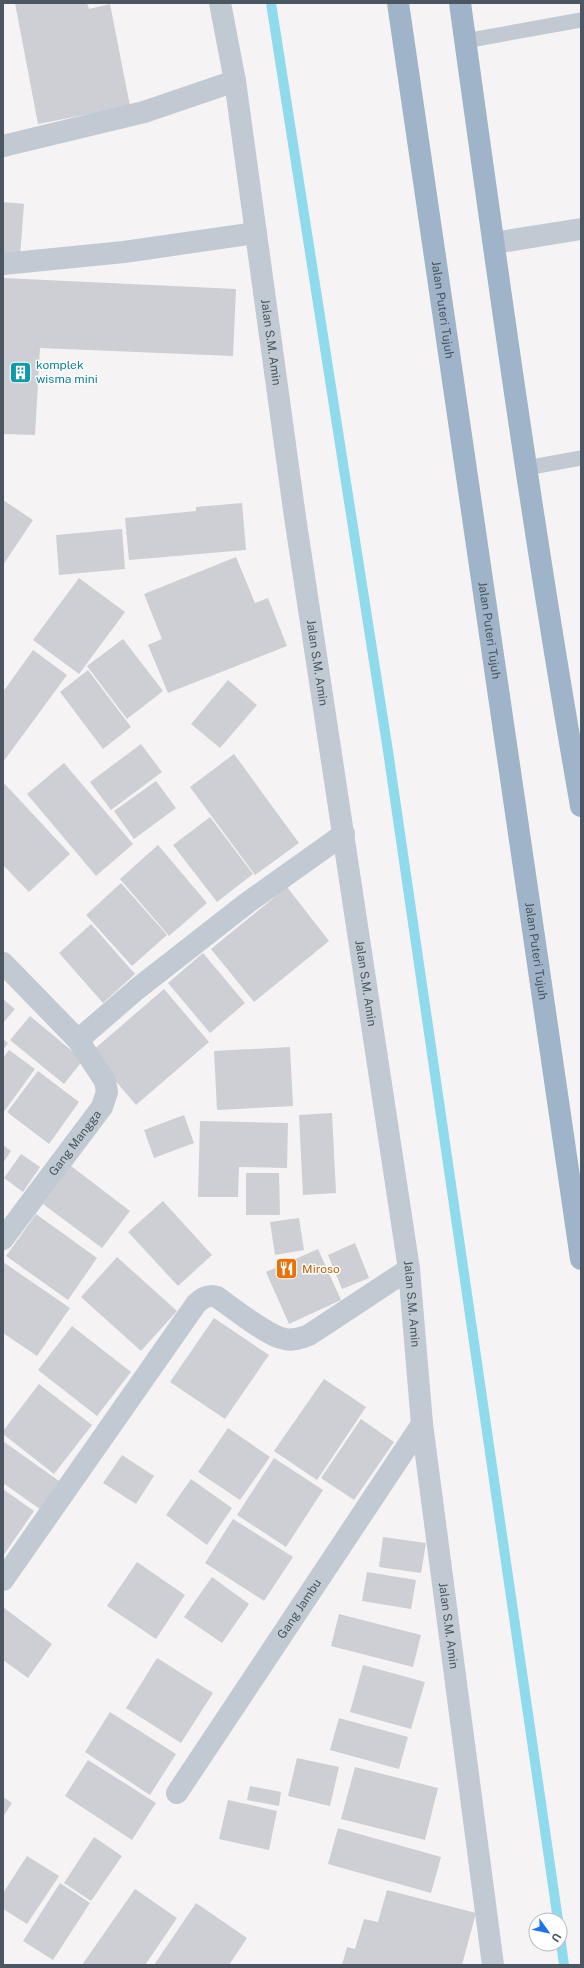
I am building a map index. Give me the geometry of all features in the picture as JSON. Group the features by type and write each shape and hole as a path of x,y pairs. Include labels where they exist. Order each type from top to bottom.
{"highway":[{"name":"Jalan Puteri Tujuh","path":"398,3 581,1259"},
{"path":"460,3 526,468 556,665 581,806"}],"street":[{"name":"Jalan S.M. Amin","path":"220,3 235,81 295,516 409,1269 422,1424 493,1965"},
{"path":"3,146 144,112 235,81"},
{"path":"494,243 581,229"},
{"path":"3,264 124,252 256,233"},
{"path":"78,1040 137,988 247,903 344,834"},
{"name":"Gang Mangga","path":"3,963 78,1040 105,1081 107,1092 102,1107 3,1239"},
{"path":"3,1580 196,1304 201,1300 207,1296 217,1297 273,1335 285,1339 295,1340 309,1335 409,1269"},
{"name":"Gang Jambu","path":"177,1793 422,1424"}],"lane":[{"path":"466,40 581,20"},
{"path":"526,468 581,458"}],"building":[{"path":"15,3 87,3 89,9 110,4 130,106 38,124"},
{"path":"3,202 24,204 20,257 3,256"},
{"name":"komplek wisma mini","path":"3,278 236,289 233,356 40,348 35,435 3,434"},
{"path":"3,500 33,520 3,565"},
{"path":"242,503 246,550 129,560 125,518 196,511 196,507"},
{"path":"122,529 125,569 59,575 56,535"},
{"path":"236,557 255,603 268,598 287,646 168,693 148,645 162,639 144,594"},
{"path":"79,578 125,612 79,674 33,640"},
{"path":"123,639 163,691 127,719 87,666"},
{"path":"33,650 67,675 3,762 3,692"},
{"path":"88,670 131,727 103,749 60,692"},
{"path":"228,680 257,705 220,748 191,724"},
{"path":"141,744 162,772 111,810 90,782"},
{"path":"234,754 299,843 255,875 190,787"},
{"path":"64,763 133,844 96,876 27,794"},
{"path":"156,781 176,808 134,839 114,811"},
{"path":"3,782 70,854 29,892 3,865"},
{"path":"210,817 253,874 217,902 173,845"},
{"path":"158,845 207,903 169,936 120,879"},
{"path":"121,883 167,935 132,966 86,915"},
{"path":"287,887 329,941 254,1002 211,949"},
{"path":"91,924 135,974 103,1003 59,953"},
{"path":"203,953 245,1003 210,1033 168,983"},
{"path":"164,989 209,1042 136,1105 91,1052"},
{"path":"3,999 15,1009 3,1023"},
{"path":"30,1016 83,1060 64,1084 10,1040"},
{"path":"3,1039 8,1043 3,1050"},
{"path":"290,1047 293,1106 217,1110 214,1051"},
{"path":"9,1050 35,1069 3,1113 3,1058"},
{"path":"38,1071 79,1102 49,1144 7,1112"},
{"path":"332,1113 336,1193 303,1195 299,1115"},
{"path":"184,1115 194,1143 154,1158 144,1130"},
{"path":"200,1121 288,1123 287,1168 239,1167 238,1197 198,1197"},
{"path":"3,1145 11,1151 3,1163"},
{"path":"21,1154 40,1167 23,1192 4,1178"},
{"path":"71,1166 130,1211 102,1248 43,1204"},
{"path":"246,1173 279,1173 280,1215 246,1215"},
{"path":"163,1201 212,1255 178,1286 128,1232"},
{"path":"36,1214 97,1258 68,1300 6,1256"},
{"path":"299,1218 304,1250 275,1255 270,1222"},
{"path":"355,1243 369,1278 342,1289 328,1255"},
{"path":"318,1249 341,1300 289,1324 266,1272"},
{"path":"117,1257 177,1311 141,1351 81,1297"},
{"path":"3,1262 70,1308 37,1356 3,1333"},
{"path":"214,1318 269,1355 225,1419 170,1382"},
{"path":"72,1326 131,1372 97,1416 38,1370"},
{"path":"324,1379 366,1407 317,1480 274,1451"},
{"path":"39,1384 92,1425 54,1474 3,1434 3,1431"},
{"path":"361,1419 394,1442 354,1500 321,1478"},
{"path":"228,1428 270,1457 240,1500 198,1472"},
{"path":"3,1441 59,1481 40,1509 3,1483"},
{"path":"122,1455 154,1476 136,1504 103,1483"},
{"path":"274,1458 323,1490 286,1547 237,1515"},
{"path":"191,1479 232,1508 207,1545 166,1515"},
{"path":"3,1489 34,1511 3,1556"},
{"path":"233,1519 293,1557 264,1601 205,1563"},
{"path":"383,1537 426,1543 421,1573 379,1567"},
{"path":"137,1562 185,1595 156,1639 107,1606"},
{"path":"367,1572 416,1580 411,1609 362,1601"},
{"path":"212,1577 249,1604 222,1643 184,1617"},
{"path":"3,1607 52,1644 28,1678 3,1660"},
{"path":"339,1614 421,1635 413,1667 331,1646"},
{"path":"157,1658 213,1693 181,1743 126,1708"},
{"path":"363,1665 425,1682 411,1729 350,1712"},
{"path":"110,1712 176,1754 150,1795 85,1752"},
{"path":"339,1718 408,1737 399,1769 330,1750"},
{"path":"297,1758 339,1767 330,1806 288,1796"},
{"path":"88,1760 156,1803 132,1840 65,1796"},
{"path":"355,1767 438,1788 425,1840 341,1819"},
{"path":"250,1786 281,1792 279,1806 247,1800"},
{"path":"3,1797 12,1803 3,1817"},
{"path":"228,1800 277,1811 269,1850 219,1839"},
{"path":"338,1828 441,1857 431,1893 328,1864"},
{"path":"94,1837 122,1856 91,1901 64,1883"},
{"path":"27,1856 59,1876 27,1924 3,1909 3,1893"},
{"path":"60,1883 90,1903 53,1960 23,1941"},
{"path":"135,1889 177,1918 145,1965 82,1965"},
{"path":"387,1890 476,1913 462,1965 342,1965 347,1947 355,1949 364,1919 378,1922"},
{"path":"196,1903 247,1938 229,1965 154,1965"}],"waterway":[{"path":"271,3 388,751 557,1912"},
{"path":"562,1952 564,1965"}],"place":[{"name":"komplek wisma mini","path":"21,372"},
{"name":"Miroso","path":"286,1269"}]}
